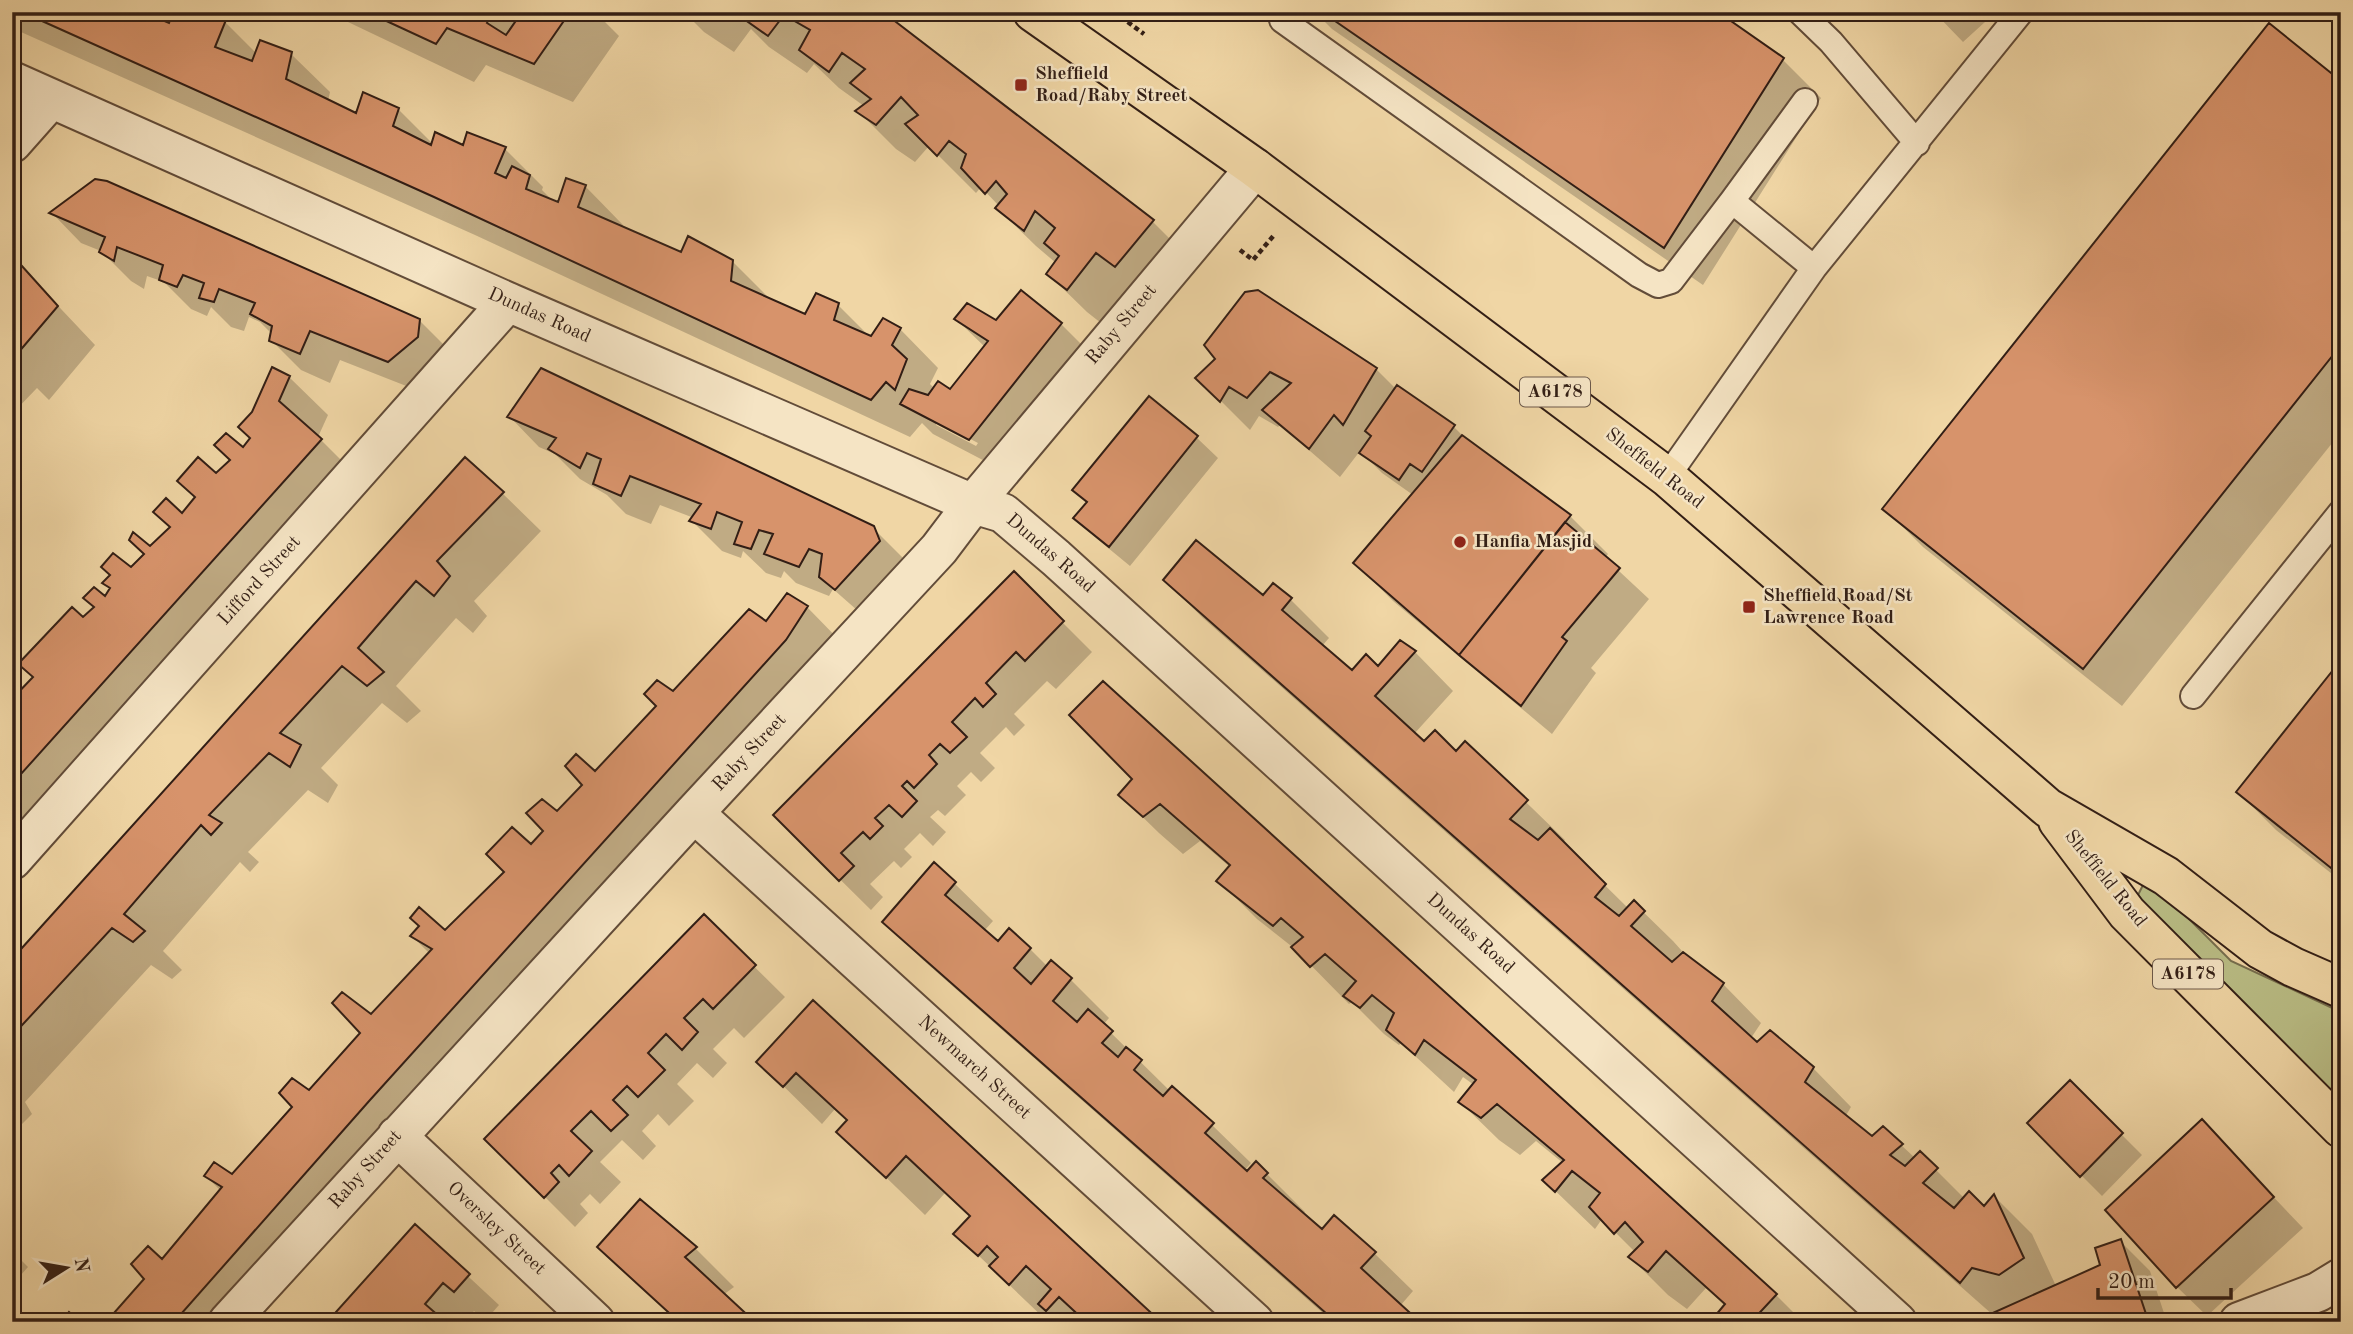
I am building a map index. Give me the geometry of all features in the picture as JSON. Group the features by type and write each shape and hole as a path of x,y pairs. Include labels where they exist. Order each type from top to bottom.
{"main road":[{"name":"Sheffield Road","path":"1033,12 1255,168 1667,477 2048,808 2166,876 2260,949 2341,988"},
{"name":"Sheffield Road","path":"2048,808 2127,913 2341,1128"}],"street":[{"name":"Dundas Road","path":"12,81 508,302 973,504 1003,513 1056,558 1897,1322"},
{"path":"12,143 51,99"},
{"name":"Raby Street","path":"228,1322 939,550 973,504 1255,168"},
{"name":"Lifford Street","path":"12,860 508,302"},
{"name":"Newmarch Street","path":"694,813 1254,1322"},
{"name":"Oversley Street","path":"397,1136 595,1322"},
{"path":"2239,1322 2318,1292 2341,1278"}],"lane":[{"path":"1800,12 1831,42 1917,143"},
{"path":"1667,477 1814,268 2021,12"},
{"path":"1283,20 1628,267 1658,285 1671,281 1805,101"},
{"path":"1732,201 1814,268"},
{"path":"2193,696 2341,512"}],"green space":[{"path":"2147,877 2231,961 2341,1012 2341,1099 2297,1062 2134,903"}],"building":[{"path":"22,12 143,12 169,23 173,12 207,12 226,20 215,47 252,61 260,40 292,52 286,79 356,113 363,92 399,108 393,126 431,145 435,132 463,145 467,132 506,147 495,173 506,178 512,166 530,175 526,189 558,202 566,178 586,185 578,207 681,252 688,236 733,260 731,281 805,314 816,293 839,303 834,320 871,336 883,318 901,328 892,345 907,359 895,390 886,382 871,400 434,197"},
{"path":"367,12 493,12 487,23 506,35 522,12 570,12 534,64 447,28 436,44"},
{"path":"734,12 883,12 1154,220 1115,267 1096,253 1067,290 1046,274 1059,256 1044,243 1055,228 1035,211 1024,231 995,208 1007,194 996,181 985,194 961,168 966,154 949,141 937,156 905,124 918,115 901,97 876,125 855,111 871,99 850,83 865,69 842,53 829,72 799,50 810,30 784,15 768,36"},
{"path":"1322,12 1718,12 1784,58 1664,248"},
{"path":"2269,23 2341,81 2341,345 2083,669 1882,509"},
{"path":"95,179 107,181 420,319 418,337 388,362 310,331 300,354 269,341 272,326 250,314 255,303 219,289 214,302 199,298 204,283 183,275 177,287 159,280 163,265 117,247 114,261 99,252 105,237 49,213"},
{"path":"12,255 58,306 12,360"},
{"path":"1021,290 1062,323 969,440 900,404 909,389 928,395 938,381 950,389 988,341 954,319 967,303 996,320"},
{"path":"1258,290 1377,368 1343,425 1334,415 1309,449 1262,410 1291,383 1270,372 1247,398 1229,387 1220,402 1195,378 1215,359 1204,345 1245,292"},
{"path":"272,367 290,376 279,401 322,439 12,784 12,699 33,677 18,664 72,607 83,617 94,607 83,598 94,587 105,596 110,588 102,583 110,575 101,567 113,553 131,567 144,554 129,540 133,532 150,546 170,527 153,512 166,498 182,513 195,497 177,481 198,457 216,473 230,460 214,445 226,433 243,447 250,438 238,427 252,412"},
{"path":"541,368 874,526 880,541 835,590 819,577 822,554 809,549 799,567 764,554 773,534 759,530 751,549 734,544 742,522 717,512 711,529 689,521 701,504 630,476 621,496 593,484 601,459 587,453 580,468 548,449 556,438 507,417"},
{"path":"1397,385 1455,425 1422,472 1410,464 1399,480 1359,453 1371,436 1365,431"},
{"path":"1149,396 1198,436 1109,547 1073,518 1087,502 1072,490"},
{"name":"Hanfia Masjid","path":"1462,435 1571,515 1459,655 1353,563"},
{"path":"465,457 504,492 437,561 450,576 434,596 416,581 358,648 384,672 367,686 342,666 280,733 301,745 290,767 269,753 209,815 222,823 211,835 201,825 124,914 145,931 133,942 112,928 12,1036 12,959"},
{"path":"1565,522 1620,568 1562,637 1567,641 1521,706 1459,655"},
{"path":"1196,540 1263,595 1273,583 1292,598 1282,610 1352,670 1366,654 1378,666 1400,640 1416,651 1375,696 1424,741 1435,730 1456,751 1465,741 1528,800 1510,819 1538,840 1550,828 1606,884 1595,897 1619,916 1634,900 1645,911 1631,926 1672,962 1683,952 1724,983 1712,1001 1757,1042 1770,1030 1814,1067 1805,1082 1872,1136 1883,1126 1903,1144 1890,1155 1905,1166 1920,1151 1938,1168 1923,1183 1954,1208 1969,1191 1984,1206 1994,1194 2024,1258 1999,1275 1972,1268 1960,1283 1163,580"},
{"path":"1014,571 1064,621 1025,661 1016,652 986,683 996,694 983,707 975,698 952,722 967,737 950,753 940,744 929,755 937,764 914,788 907,781 902,786 917,801 902,817 889,805 875,818 883,826 870,839 863,832 841,853 854,866 839,881 773,815"},
{"path":"787,593 808,606 786,640 370,1100 174,1322 106,1322 144,1279 131,1264 148,1246 162,1259 222,1187 204,1176 214,1162 232,1174 292,1107 279,1093 292,1078 309,1090 360,1033 332,1003 342,992 371,1014 432,949 410,936 419,926 410,918 419,907 445,930 504,872 486,854 512,827 531,844 543,831 526,813 542,799 557,811 582,785 565,766 576,754 595,771 656,706 644,694 657,680 673,691 749,609 766,621"},
{"path":"2341,660 2341,876 2236,792"},
{"path":"1103,681 1777,1294 1751,1322 1710,1322 1725,1304 1666,1251 1648,1272 1628,1257 1643,1242 1625,1222 1614,1234 1589,1207 1600,1193 1572,1171 1555,1192 1542,1180 1564,1160 1497,1104 1481,1118 1458,1102 1476,1080 1424,1040 1415,1055 1386,1030 1394,1013 1372,995 1360,1008 1343,996 1356,981 1325,954 1310,967 1291,947 1303,937 1281,918 1273,926 1216,881 1230,865 1160,804 1143,817 1118,795 1132,779 1069,715"},
{"path":"934,862 956,882 945,895 998,941 1009,928 1031,948 1014,968 1031,984 1051,960 1072,978 1053,1001 1077,1022 1088,1009 1113,1031 1102,1043 1118,1057 1126,1047 1142,1060 1134,1070 1163,1096 1172,1086 1214,1123 1205,1133 1247,1171 1256,1161 1268,1173 1263,1178 1322,1229 1334,1215 1376,1252 1361,1268 1420,1322 1336,1322 882,922"},
{"path":"704,914 756,965 713,1009 703,999 684,1018 698,1032 682,1050 666,1034 648,1053 665,1070 638,1097 627,1086 613,1100 628,1115 611,1131 591,1111 571,1131 592,1151 569,1176 559,1165 551,1173 559,1182 544,1198 484,1139"},
{"path":"813,1000 1161,1322 1086,1322 1059,1297 1046,1311 1038,1304 1051,1289 1026,1266 1009,1285 989,1266 998,1257 987,1246 978,1256 953,1234 970,1216 906,1156 886,1178 836,1132 847,1120 796,1073 783,1087 756,1062"},
{"path":"2070,1080 2123,1133 2080,1177 2027,1123"},
{"path":"2202,1119 2274,1197 2176,1288 2105,1210"},
{"path":"640,1199 697,1247 685,1257 755,1322 679,1322 597,1247"},
{"path":"415,1224 470,1274 454,1292 443,1283 425,1304 441,1318 438,1322 327,1322"},
{"path":"2121,1239 2146,1314 2129,1322 1994,1322 1986,1316 2100,1265 2095,1248"},
{"path":"69,1312 82,1322 61,1322"}],"place":[{"name":"Sheffield Road/Raby Street","path":"1021,85"},
{"name":"Hanfia Masjid","path":"1460,542"},
{"name":"Sheffield Road/St Lawrence Road","path":"1749,607"}]}
